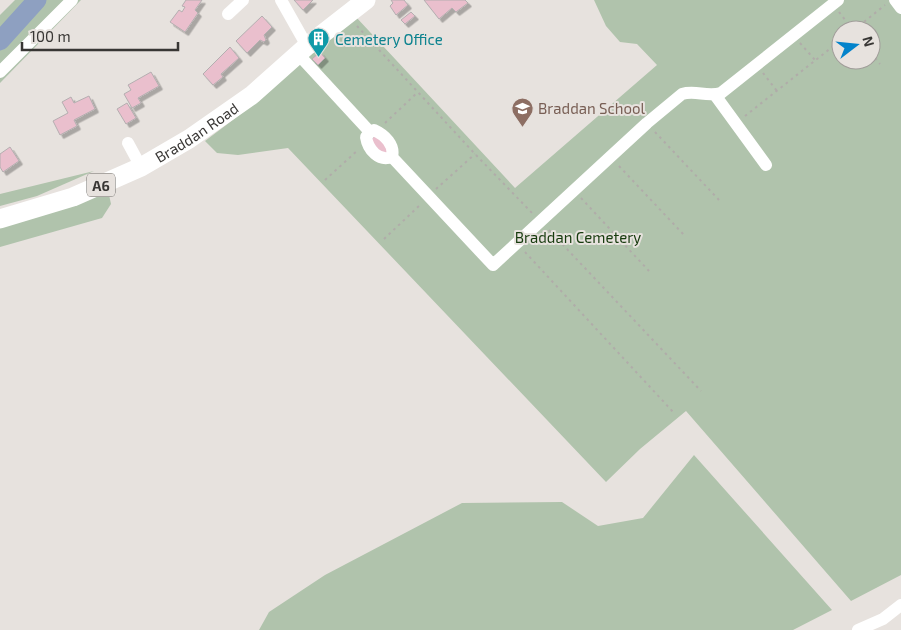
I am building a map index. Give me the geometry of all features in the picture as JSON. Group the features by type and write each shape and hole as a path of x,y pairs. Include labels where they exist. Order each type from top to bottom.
{"highway":[{"name":"Braddan Road","path":"0,219 73,196 141,167 189,139 252,95 302,50 366,0"}],"street":[{"path":"0,72 72,0"},
{"path":"228,14 243,0"},
{"path":"281,0 302,50 371,135 379,158 386,159 392,157"},
{"path":"895,0 901,8"},
{"path":"371,135 382,134 392,146 392,157 493,265 610,156 682,94 689,92 721,93 835,2"},
{"path":"715,94 766,165"},
{"path":"128,143 141,167"},
{"path":"858,630 883,619 901,606"}],"path":[{"path":"866,20 891,0"},
{"path":"835,2 847,20"},
{"path":"347,14 475,154 701,391"},
{"path":"794,35 815,61"},
{"path":"736,123 831,48"},
{"path":"757,65 777,91"},
{"path":"325,180 418,92"},
{"path":"647,123 719,200"},
{"path":"384,239 475,154"},
{"path":"610,156 684,235"},
{"path":"574,191 649,271"},
{"path":"516,243 675,414"}],"green space":[{"path":"15,0 81,0 0,83 0,15"},
{"name":"Braddan Cemetery","path":"594,0 901,0 901,575 851,601 686,411 640,449 606,482 288,148 238,155 217,153 205,141 250,107 298,65 302,65 307,57 356,17 515,188 657,65 637,44 620,42 606,26"},
{"path":"94,171 37,196 0,206 0,194"},
{"path":"108,190 111,204 102,218 0,247 0,226"},
{"path":"694,455 832,610 793,630 259,630 269,612 325,575 462,503 562,502 598,526 643,518"}],"building":[{"path":"186,0 202,0 195,10 198,13 185,32 170,22 179,10 182,12 185,7 182,6"},
{"path":"294,0 313,0 303,10"},
{"path":"391,0 404,0 408,5 396,15 390,6 393,3"},
{"path":"424,0 465,0 468,3 456,12 452,8 439,19"},
{"path":"411,12 415,16 405,24 401,20"},
{"path":"262,16 272,27 264,35 266,40 264,42 260,40 247,53 236,41"},
{"path":"230,47 239,58 221,74 223,77 213,85 203,74"},
{"name":"Cemetery Office","path":"320,52 325,58 318,65 312,59"},
{"path":"151,72 159,86 138,98 141,103 132,108 124,94 131,90 128,85"},
{"path":"89,96 95,109 74,120 77,126 60,135 53,121 68,113 62,102 71,97 74,103"},
{"path":"127,103 136,118 126,124 117,109"},
{"path":"377,134 390,151 383,156 370,140"},
{"path":"10,147 19,161 3,172 0,167 0,154"}],"waterway":[{"path":"0,41 37,0"}],"place":[{"name":"Cemetery Office","path":"319,58"},
{"name":"Braddan School","path":"522,127"}]}
